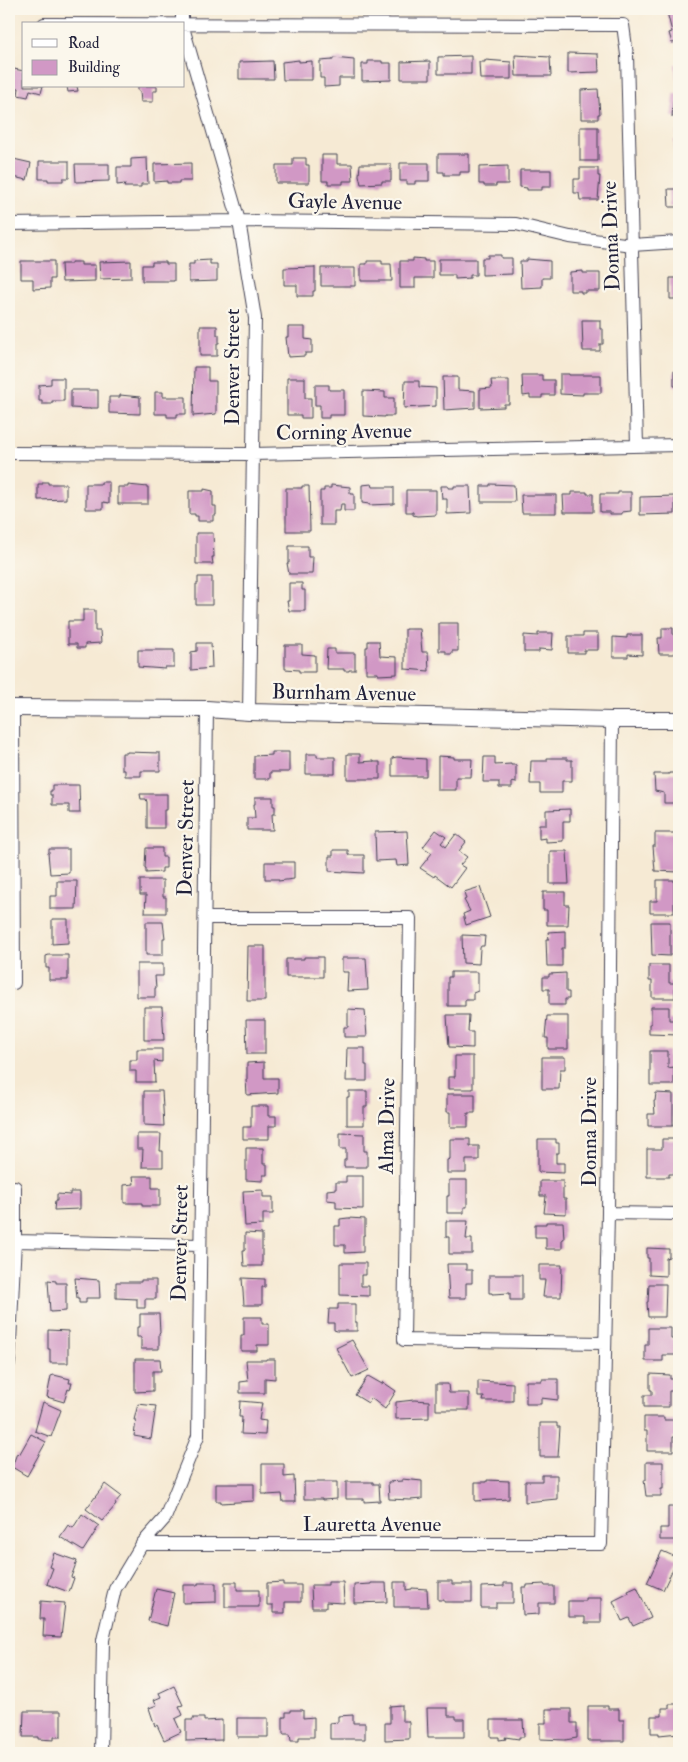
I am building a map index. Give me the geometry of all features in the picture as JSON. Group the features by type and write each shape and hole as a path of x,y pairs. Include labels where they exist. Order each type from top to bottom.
{"street":[{"path":"182,9 182,22"},
{"name":"Donna Drive","path":"185,24 623,25 627,55 637,446"},
{"name":"Denver Street","path":"185,34 239,221 255,318 249,712"},
{"name":"Gayle Avenue","path":"9,224 239,221 516,224 570,237 632,245 679,242"},
{"name":"Corning Avenue","path":"10,453 252,454 679,445"},
{"path":"11,708 14,983"},
{"name":"Burnham Avenue","path":"11,708 207,709 249,712 679,720"},
{"name":"Denver Street","path":"101,1753 102,1640 115,1588 142,1544 165,1518 198,1436 207,709"},
{"name":"Donna Drive","path":"601,1544 608,1213 612,720"},
{"name":"Alma Drive","path":"205,918 410,918 404,1340 605,1343"},
{"path":"9,1363 15,1242 15,1187"},
{"path":"608,1213 679,1214"},
{"path":"15,1242 200,1245"},
{"name":"Lauretta Avenue","path":"142,1544 601,1544"}],"building":[{"path":"679,9 679,42 672,43 669,33 672,32 667,12"},
{"path":"568,53 598,54 599,72 568,73"},
{"path":"515,55 550,57 551,76 516,76"},
{"path":"471,56 471,74 438,74 438,57"},
{"path":"333,58 354,60 354,78 339,78 339,86 324,87 324,78 320,78 320,61 333,60"},
{"path":"299,60 299,62 312,61 312,80 283,80 282,62"},
{"path":"485,60 511,62 511,79 480,79 479,62 485,62"},
{"path":"273,61 274,79 239,79 239,62"},
{"path":"368,61 391,63 391,80 362,81 362,64 368,64"},
{"path":"430,61 430,79 401,79 401,62"},
{"path":"675,64 679,64 679,79 676,79"},
{"path":"14,69 22,71 22,88 42,88 41,93 30,90 28,97 18,95 19,88 10,87"},
{"path":"67,88 77,88 78,91 68,92"},
{"path":"138,88 157,88 157,91 153,91 153,102 141,102 140,91 138,91"},
{"path":"598,89 600,114 598,114 598,119 581,119 581,90"},
{"path":"674,94 679,94 679,117 672,117"},
{"path":"580,127 598,127 598,161 580,161"},
{"path":"676,131 679,131 679,158 676,158 676,151 674,151"},
{"path":"438,154 469,154 469,172 460,172 460,175 444,175 444,172 438,172"},
{"path":"322,155 337,155 337,164 352,164 353,181 343,181 343,184 328,184 328,181 322,181"},
{"path":"9,158 31,163 27,180 9,178"},
{"path":"147,158 148,184 141,184 141,187 124,187 125,184 117,185 117,167 131,167 131,159"},
{"path":"293,158 306,158 306,165 309,165 309,183 276,183 276,165 293,165"},
{"path":"39,161 69,161 69,178 63,178 63,181 39,179"},
{"path":"191,163 191,181 179,181 179,183 167,183 167,181 154,182 154,164"},
{"path":"400,163 429,163 429,181 415,181 415,184 407,184 407,181 400,181"},
{"path":"75,164 109,164 109,181 76,182"},
{"path":"360,164 391,164 391,181 361,184 359,175"},
{"path":"508,166 508,184 484,186 484,184 479,184 479,167"},
{"path":"580,168 598,168 598,176 600,176 598,200 580,200 579,193 574,193 574,179 580,179"},
{"path":"520,170 551,170 551,187 542,187 542,190 527,190 527,188 520,187"},
{"path":"668,189 679,189 679,207 669,207"},
{"path":"488,255 501,255 501,258 512,258 512,274 482,275 482,258 488,258"},
{"path":"413,258 433,261 433,278 415,278 415,288 400,288 400,261 413,261"},
{"path":"439,259 476,259 476,275 470,275 470,278 455,279 455,275 439,275"},
{"path":"527,259 550,261 550,278 542,278 542,287 521,288 520,261 527,261"},
{"path":"210,260 210,264 217,264 217,281 189,282 189,264 194,264 194,261"},
{"path":"21,261 54,261 54,279 50,279 50,288 33,289 33,279 21,279"},
{"path":"131,261 131,278 100,279 99,262"},
{"path":"367,261 382,261 382,264 391,264 392,281 361,281 361,264 367,264"},
{"path":"71,262 81,262 81,265 95,265 95,281 62,282 61,264 71,264"},
{"path":"152,262 174,264 174,281 142,281 142,265 152,265"},
{"path":"315,267 315,291 313,291 313,296 297,296 297,285 284,285 284,268"},
{"path":"321,268 355,268 355,286 321,286"},
{"path":"583,271 583,273 600,273 600,291 585,291 585,293 581,293 581,291 570,291 570,272"},
{"path":"670,278 679,278 679,299 670,299"},
{"path":"582,320 600,320 600,329 603,329 603,344 600,344 600,351 583,351"},
{"path":"676,321 679,321 679,348 676,348 676,342 674,342"},
{"path":"200,326 217,326 219,343 217,343 217,356 200,356"},
{"path":"288,327 305,327 305,339 312,340 312,353 305,353 305,356 288,357 286,337 288,337"},
{"path":"677,361 679,361 679,392 677,392 677,386 674,386 674,371 677,371"},
{"path":"194,367 208,367 208,381 216,381 216,414 193,416"},
{"path":"560,374 601,375 601,393 583,393 583,395 560,394"},
{"path":"522,375 542,375 542,380 554,380 554,395 542,395 542,398 530,398 530,395 523,396"},
{"path":"443,377 458,377 458,390 475,391 475,408 444,410"},
{"path":"51,378 64,378 64,401 52,401 52,404 42,404 42,401 39,401 39,385 51,384"},
{"path":"287,378 305,378 305,398 311,398 311,418 301,418 301,415 287,415"},
{"path":"491,380 509,380 509,404 504,404 504,407 480,408 480,389 492,388"},
{"path":"405,381 419,381 419,387 436,388 436,406 404,408"},
{"path":"315,385 329,385 329,390 344,390 344,415 329,415 329,418 320,418 320,405 315,405"},
{"path":"71,390 98,390 98,408 71,408"},
{"path":"363,391 385,392 385,398 394,398 394,416 363,416"},
{"path":"155,392 163,392 163,397 186,397 186,414 177,414 177,417 167,417 167,414 155,414"},
{"path":"120,395 140,397 140,414 109,413 109,397 120,397"},
{"path":"43,482 48,482 48,484 66,484 66,499 38,500 38,484 43,484"},
{"path":"101,482 109,482 109,503 103,502 103,509 86,509 86,484 101,484"},
{"path":"372,484 373,487 394,487 394,504 369,505 362,503 362,485"},
{"path":"490,484 514,485 515,502 481,502 481,486 490,486"},
{"path":"128,485 148,487 148,504 118,504 118,487 128,487"},
{"path":"331,485 350,487 350,494 354,494 354,511 344,511 344,504 341,504 340,511 334,511 334,525 320,525 320,491 324,491 324,488 331,488"},
{"path":"302,486 309,486 310,531 286,531 286,488 302,488"},
{"path":"441,486 454,488 454,486 470,486 471,513 447,514 447,499 442,499"},
{"path":"204,489 213,491 213,506 216,506 216,515 213,515 213,521 198,521 198,516 189,514 189,491 204,491"},
{"path":"406,490 436,490 436,515 417,516 413,515 413,512 406,512"},
{"path":"572,492 593,494 593,512 564,512 563,495 572,495"},
{"path":"618,492 631,492 631,511 622,512 622,514 600,512 600,494 618,494"},
{"path":"521,495 556,495 556,513 522,513"},
{"path":"675,496 675,514 640,515 640,497"},
{"path":"196,533 213,533 213,564 196,564"},
{"path":"289,546 308,546 308,557 313,557 312,574 289,574 287,563 289,563"},
{"path":"198,577 212,577 212,605 196,605"},
{"path":"289,583 302,583 302,590 305,590 305,611 289,611 287,601 289,601"},
{"path":"83,610 95,610 95,631 100,631 101,643 85,644 85,648 77,648 77,644 68,644 68,621 83,621"},
{"path":"439,623 458,623 458,651 446,654 446,651 439,651"},
{"path":"662,628 673,628 673,635 679,635 679,652 659,654 658,638 662,638"},
{"path":"405,629 420,629 422,652 428,652 429,671 405,669"},
{"path":"538,633 553,633 552,650 539,649 539,652 524,652 524,635 538,636"},
{"path":"583,633 598,633 598,650 584,650 584,653 568,653 568,636 583,636"},
{"path":"627,635 642,635 642,655 628,654 628,657 613,657 613,637 627,638"},
{"path":"368,641 379,641 380,656 397,657 397,674 378,675 378,673 366,673 366,647 368,647"},
{"path":"197,643 211,643 212,668 191,670 191,652 197,651"},
{"path":"285,645 302,645 302,654 315,655 315,672 299,672 299,670 285,669"},
{"path":"327,649 335,649 335,653 355,653 355,670 326,669"},
{"path":"138,650 174,650 174,667 165,667 165,669 138,667"},
{"path":"272,752 289,752 289,772 270,772 270,779 254,779 254,756 272,755"},
{"path":"122,753 160,753 160,771 141,771 141,776 125,776 125,770 122,770"},
{"path":"306,754 317,754 317,757 335,757 335,774 306,774"},
{"path":"347,754 360,754 360,762 380,762 380,779 347,779"},
{"path":"438,756 454,757 454,759 472,759 471,777 456,777 456,790 438,790"},
{"path":"484,757 495,757 495,765 516,765 516,783 512,782 512,788 499,788 499,782 483,782"},
{"path":"392,758 426,759 426,776 392,776"},
{"path":"547,758 567,758 567,760 572,760 572,781 562,781 562,793 540,793 540,784 530,784 531,761 547,761"},
{"path":"679,773 677,803 664,803 664,793 655,791 654,774"},
{"path":"52,785 79,785 80,813 69,813 69,805 52,805 50,791 52,791"},
{"path":"140,794 167,794 167,810 164,810 164,828 147,828 147,802 146,799 141,799"},
{"path":"255,797 273,797 275,814 272,814 273,830 247,830 247,818 255,818"},
{"path":"570,809 570,821 563,821 563,841 546,842 546,838 539,839 539,825 546,825 546,810"},
{"path":"436,830 446,837 441,843 446,847 456,834 466,842 459,851 467,857 460,865 465,868 451,887 435,875 434,877 420,868 432,853 423,847"},
{"path":"407,831 409,865 397,866 396,860 376,861 375,832"},
{"path":"655,833 679,833 679,872 655,871 653,846 655,846"},
{"path":"146,848 162,848 162,857 166,857 166,868 162,868 162,872 146,873"},
{"path":"49,849 69,849 69,873 50,874"},
{"path":"333,850 348,850 348,855 364,855 364,873 329,871 329,856 333,856"},
{"path":"550,851 567,851 569,884 550,884"},
{"path":"265,862 294,862 294,879 278,881 278,879 265,879"},
{"path":"140,880 163,880 163,897 166,897 166,913 145,913 146,895 140,895"},
{"path":"657,880 674,880 674,913 650,913 650,901 657,901"},
{"path":"57,881 77,881 76,909 50,909 50,896 57,896"},
{"path":"480,887 490,917 466,925 463,914 470,911 464,900 466,899 464,892"},
{"path":"543,892 565,892 565,905 569,905 568,925 547,925 547,910 543,910"},
{"path":"52,919 68,919 68,943 52,944"},
{"path":"146,922 163,922 165,938 163,938 163,955 146,955"},
{"path":"651,922 670,922 670,956 652,955"},
{"path":"565,931 565,948 562,948 562,966 547,966 546,939 549,939 548,932"},
{"path":"462,935 485,936 484,946 480,948 479,964 463,963"},
{"path":"248,946 265,946 265,1001 247,1001"},
{"path":"68,955 68,980 49,980 46,956"},
{"path":"304,957 323,957 323,977 286,977 286,959 304,959"},
{"path":"342,958 366,958 368,990 347,991 348,972 342,972"},
{"path":"137,964 163,964 163,976 155,976 155,997 137,997"},
{"path":"649,965 669,965 669,983 675,983 675,998 652,998 652,981 649,981"},
{"path":"451,972 478,972 478,991 473,993 473,1000 465,1000 465,1006 448,1006 448,977 451,977"},
{"path":"566,973 566,992 569,992 569,999 565,999 565,1005 549,1005 549,989 543,989 543,977 549,977 549,974"},
{"path":"144,1007 162,1007 164,1040 144,1040"},
{"path":"651,1007 669,1007 669,1020 679,1020 679,1035 649,1034"},
{"path":"348,1009 365,1010 367,1037 344,1037 344,1027 348,1027"},
{"path":"447,1015 469,1015 468,1032 473,1032 473,1048 449,1047"},
{"path":"547,1016 568,1016 568,1049 548,1049 548,1038 545,1038"},
{"path":"246,1020 265,1020 265,1054 247,1054"},
{"path":"347,1048 365,1048 367,1081 346,1081"},
{"path":"137,1049 162,1049 162,1062 154,1061 155,1082 136,1082 136,1071 130,1071 130,1060 137,1060"},
{"path":"650,1051 668,1051 668,1068 674,1067 674,1085 650,1085"},
{"path":"455,1056 473,1056 473,1089 448,1089 448,1077 455,1077"},
{"path":"542,1057 565,1057 565,1069 560,1069 559,1089 542,1089"},
{"path":"264,1062 264,1078 278,1078 278,1093 247,1095 247,1063"},
{"path":"144,1091 162,1091 164,1126 144,1125"},
{"path":"349,1091 367,1091 367,1107 364,1107 364,1125 347,1125 347,1097 349,1097"},
{"path":"656,1093 673,1094 673,1126 648,1126 648,1114 655,1114 654,1101"},
{"path":"447,1094 475,1094 475,1113 468,1113 468,1127 450,1127 450,1112 447,1112"},
{"path":"251,1106 268,1106 268,1116 276,1116 276,1126 269,1126 269,1139 243,1139 243,1127 251,1127"},
{"path":"340,1133 364,1134 364,1151 367,1151 367,1167 344,1167 346,1149 340,1149"},
{"path":"137,1134 161,1134 160,1151 163,1151 163,1167 142,1167 143,1149 137,1149"},
{"path":"450,1139 470,1139 470,1146 479,1146 479,1160 466,1160 466,1173 447,1173 447,1160 450,1159"},
{"path":"538,1139 556,1139 556,1143 559,1143 559,1153 556,1153 556,1163 564,1163 564,1173 538,1172"},
{"path":"662,1139 676,1139 676,1151 679,1151 679,1174 669,1174 669,1177 647,1177 647,1149 662,1149"},
{"path":"246,1148 263,1148 263,1164 267,1164 267,1175 263,1175 263,1181 246,1180"},
{"path":"133,1176 152,1176 152,1188 160,1188 160,1206 124,1203 124,1185 134,1184"},
{"path":"346,1176 363,1176 363,1209 336,1208 336,1201 327,1200 327,1190 336,1189 336,1182 346,1182"},
{"path":"449,1180 467,1180 467,1207 464,1207 464,1213 447,1213"},
{"path":"540,1181 563,1181 563,1199 566,1199 566,1214 544,1213 546,1196 540,1196"},
{"path":"263,1190 263,1197 273,1197 273,1214 263,1214 263,1225 245,1226 243,1191"},
{"path":"70,1192 80,1192 80,1209 54,1210 57,1194 70,1195"},
{"path":"340,1219 365,1219 363,1252 345,1253 345,1245 335,1245 335,1226 340,1226"},
{"path":"446,1221 468,1221 466,1239 472,1239 472,1254 449,1254 449,1237 446,1237"},
{"path":"546,1222 563,1222 564,1239 562,1239 562,1249 546,1249 546,1237 535,1237 535,1224 546,1224"},
{"path":"245,1233 262,1234 262,1266 244,1266"},
{"path":"647,1248 669,1249 669,1257 666,1258 666,1276 649,1275"},
{"path":"340,1263 366,1263 366,1275 361,1275 361,1286 369,1286 369,1296 340,1295"},
{"path":"447,1264 466,1264 466,1270 472,1270 472,1283 466,1283 466,1298 449,1298"},
{"path":"539,1265 562,1265 561,1297 543,1297 545,1280 539,1280"},
{"path":"489,1275 522,1275 522,1300 510,1300 510,1293 489,1293"},
{"path":"75,1278 99,1280 100,1298 86,1298 86,1303 79,1303"},
{"path":"242,1278 265,1279 265,1287 262,1287 262,1305 244,1305"},
{"path":"48,1280 56,1281 56,1283 66,1283 66,1311 50,1312"},
{"path":"141,1280 156,1280 156,1299 145,1299 145,1308 137,1308 137,1299 116,1298 116,1282 141,1282"},
{"path":"649,1284 666,1284 665,1317 648,1317"},
{"path":"338,1304 355,1304 357,1331 337,1331 334,1330 334,1323 328,1323 329,1309 338,1309"},
{"path":"140,1314 159,1314 159,1349 141,1349 141,1337 137,1337 137,1327 140,1327"},
{"path":"244,1317 262,1317 262,1324 269,1324 269,1345 257,1345 257,1351 241,1351 241,1335 244,1335"},
{"path":"648,1328 671,1328 671,1339 679,1339 679,1355 663,1355 663,1361 645,1361 645,1345 648,1345"},
{"path":"48,1330 68,1331 68,1363 50,1363"},
{"path":"352,1340 369,1370 352,1378 336,1348"},
{"path":"135,1359 160,1359 161,1371 153,1371 153,1391 135,1392"},
{"path":"275,1359 275,1379 265,1378 265,1393 240,1393 240,1382 248,1381 246,1360"},
{"path":"650,1374 670,1375 670,1379 679,1379 679,1391 669,1391 669,1407 644,1407 644,1395 652,1395 652,1390 650,1390"},
{"path":"51,1376 70,1379 69,1383 72,1383 64,1402 47,1397"},
{"path":"368,1376 382,1384 383,1382 396,1391 385,1409 371,1398 368,1403 355,1395"},
{"path":"542,1379 558,1379 558,1400 541,1398 541,1404 526,1404 526,1381 542,1381"},
{"path":"478,1381 513,1383 513,1401 483,1401 484,1397 478,1397"},
{"path":"436,1384 448,1384 449,1393 469,1393 469,1410 436,1410"},
{"path":"240,1401 262,1403 259,1420 266,1421 265,1435 241,1434 242,1417 239,1417"},
{"path":"429,1401 429,1418 396,1419 396,1402"},
{"path":"43,1402 61,1410 51,1437 35,1431"},
{"path":"138,1404 156,1406 151,1439 134,1436 136,1420 134,1420"},
{"path":"644,1417 664,1417 664,1420 679,1420 679,1437 673,1437 673,1451 647,1451 647,1431 644,1431"},
{"path":"540,1423 557,1423 557,1427 560,1427 558,1457 540,1457"},
{"path":"31,1434 46,1442 27,1476 12,1467 17,1453 19,1455"},
{"path":"646,1462 663,1462 663,1489 661,1489 661,1496 646,1496 644,1480 646,1480"},
{"path":"262,1464 284,1464 284,1477 294,1476 295,1502 283,1502 282,1494 262,1494"},
{"path":"542,1475 557,1475 557,1499 525,1502 525,1481 542,1481"},
{"path":"402,1479 422,1481 422,1499 389,1499 388,1482 402,1481"},
{"path":"487,1480 509,1481 509,1499 475,1501 475,1482 487,1482"},
{"path":"304,1482 337,1482 337,1499 304,1499"},
{"path":"346,1482 373,1482 373,1484 379,1484 380,1501 364,1502 364,1499 346,1499"},
{"path":"105,1484 121,1496 102,1521 86,1509"},
{"path":"216,1484 254,1484 254,1501 221,1503 221,1501 216,1501"},
{"path":"668,1507 679,1507 679,1540 660,1540 660,1528 668,1528"},
{"path":"82,1514 99,1526 83,1551 60,1537 68,1525 73,1528"},
{"path":"662,1551 678,1558 663,1590 647,1583"},
{"path":"54,1553 77,1561 71,1577 74,1578 69,1592 47,1584 53,1568 49,1567"},
{"path":"438,1581 452,1581 452,1584 472,1584 472,1602 444,1602 444,1600 438,1600"},
{"path":"225,1582 237,1582 237,1590 259,1590 259,1607 225,1607"},
{"path":"283,1582 283,1585 301,1585 301,1602 285,1602 285,1613 273,1613 273,1605 267,1605 267,1583"},
{"path":"328,1582 343,1582 344,1603 326,1602 326,1608 312,1608 311,1585 328,1585"},
{"path":"394,1582 406,1582 406,1590 412,1588 427,1589 428,1607 394,1607"},
{"path":"198,1583 216,1583 216,1602 183,1603 183,1585 198,1585"},
{"path":"386,1583 387,1602 354,1603 354,1585"},
{"path":"504,1583 513,1583 513,1603 496,1603 496,1608 481,1608 481,1587 504,1586"},
{"path":"544,1584 545,1586 554,1586 554,1603 539,1603 539,1614 523,1615 522,1587"},
{"path":"637,1587 651,1618 633,1626 629,1618 622,1621 613,1601"},
{"path":"156,1589 174,1593 167,1626 148,1621"},
{"path":"586,1598 601,1598 601,1623 585,1623 585,1617 568,1617 568,1601 586,1601"},
{"path":"41,1601 65,1603 61,1637 43,1636 44,1619 40,1619"},
{"path":"174,1686 183,1705 179,1706 183,1715 175,1719 181,1732 164,1740 157,1725 155,1726 149,1708 157,1705 154,1700 161,1697 159,1693"},
{"path":"669,1704 679,1704 679,1733 659,1735 659,1733 651,1733 651,1716 662,1716 662,1708 669,1708"},
{"path":"402,1705 402,1721 408,1721 409,1723 409,1739 385,1740 385,1723 390,1723 390,1706"},
{"path":"9,1706 12,1706 12,1722 15,1722 15,1740 9,1740"},
{"path":"588,1706 608,1706 608,1709 619,1709 619,1720 624,1720 624,1741 588,1741"},
{"path":"427,1708 448,1708 448,1716 464,1719 464,1737 428,1737"},
{"path":"546,1709 571,1709 571,1723 577,1723 577,1738 565,1740 540,1739 540,1723 546,1723"},
{"path":"291,1710 303,1710 303,1718 314,1717 314,1737 299,1737 299,1741 291,1741 290,1734 283,1734 283,1717 286,1717 286,1712 291,1712"},
{"path":"24,1711 61,1711 61,1737 54,1737 54,1740 23,1737"},
{"path":"353,1715 353,1723 365,1723 365,1739 330,1739 330,1723 338,1722 338,1716"},
{"path":"193,1718 204,1718 204,1721 222,1720 222,1740 186,1741 186,1720 193,1720"},
{"path":"237,1718 268,1718 268,1737 237,1737"},
{"path":"491,1720 523,1720 524,1737 519,1737 519,1739 505,1737 506,1739 499,1740 499,1737 491,1737"}]}
